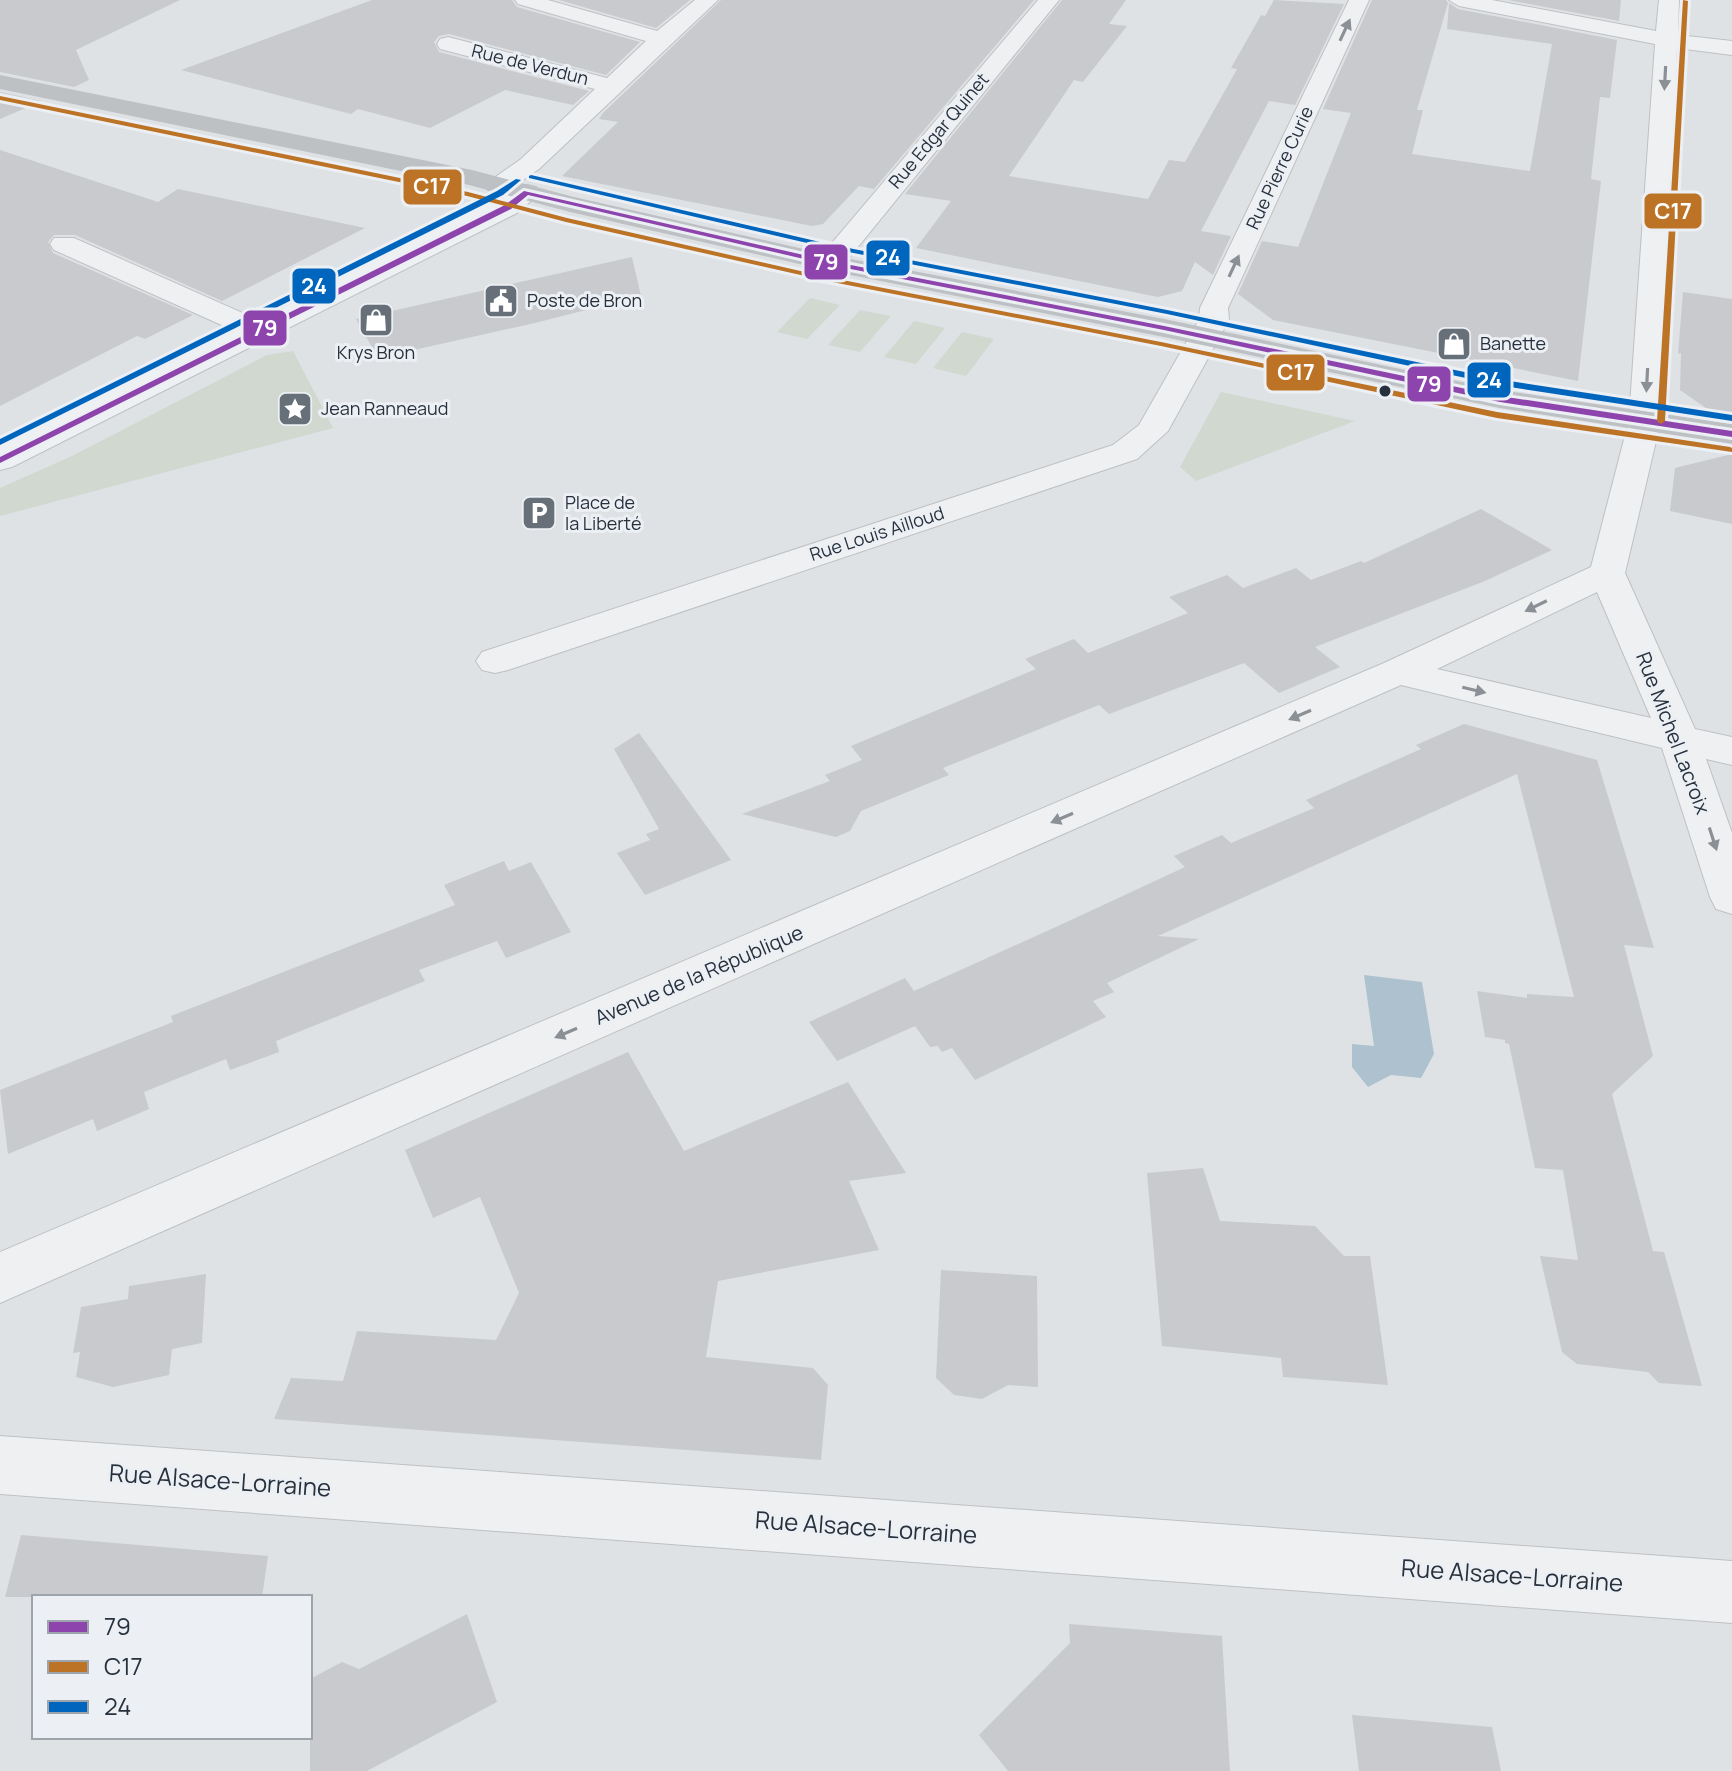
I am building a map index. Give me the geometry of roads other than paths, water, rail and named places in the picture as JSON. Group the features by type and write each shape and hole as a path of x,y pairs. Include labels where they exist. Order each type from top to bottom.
{"street":[{"path":"525,0 661,39"},
{"name":"Rue de Verdun","path":"497,185 530,164 661,39 708,0"},
{"name":"Rue Edgar Quinet","path":"830,263 1049,0"},
{"name":"Rue Pierre Curie","path":"1205,337 1214,320 1214,308 1359,0"},
{"path":"1459,0 1667,40 1732,48"},
{"path":"1607,573 1645,420 1669,0"},
{"name":"Rue de Verdun","path":"448,44 611,86"},
{"path":"0,82 497,185 830,263 1500,399 1732,434"},
{"path":"0,460 508,207 527,193"},
{"path":"64,244 256,330"},
{"name":"Rue Louis Ailloud","path":"495,661 1125,452 1152,431 1205,337"},
{"name":"Avenue de la République","path":"0,1278 1398,672 1607,573"},
{"name":"Rue Michel Lacroix","path":"1607,573 1679,738 1732,897"},
{"path":"1398,672 1732,751"},
{"name":"Rue Alsace-Lorraine","path":"0,1465 1732,1592"}],"water":[{"path":"1364,975 1422,982 1434,1054 1421,1078 1391,1075 1368,1087 1352,1067 1352,1044 1374,1046"}],"place":[{"name":"Poste de Bron","path":"501,301"},
{"name":"Krys Bron","path":"376,320"},
{"name":"Banette","path":"1454,344"},
{"name":"Jean Ranneaud","path":"295,409"},
{"name":"Place de la Liberté","path":"539,513"}]}
